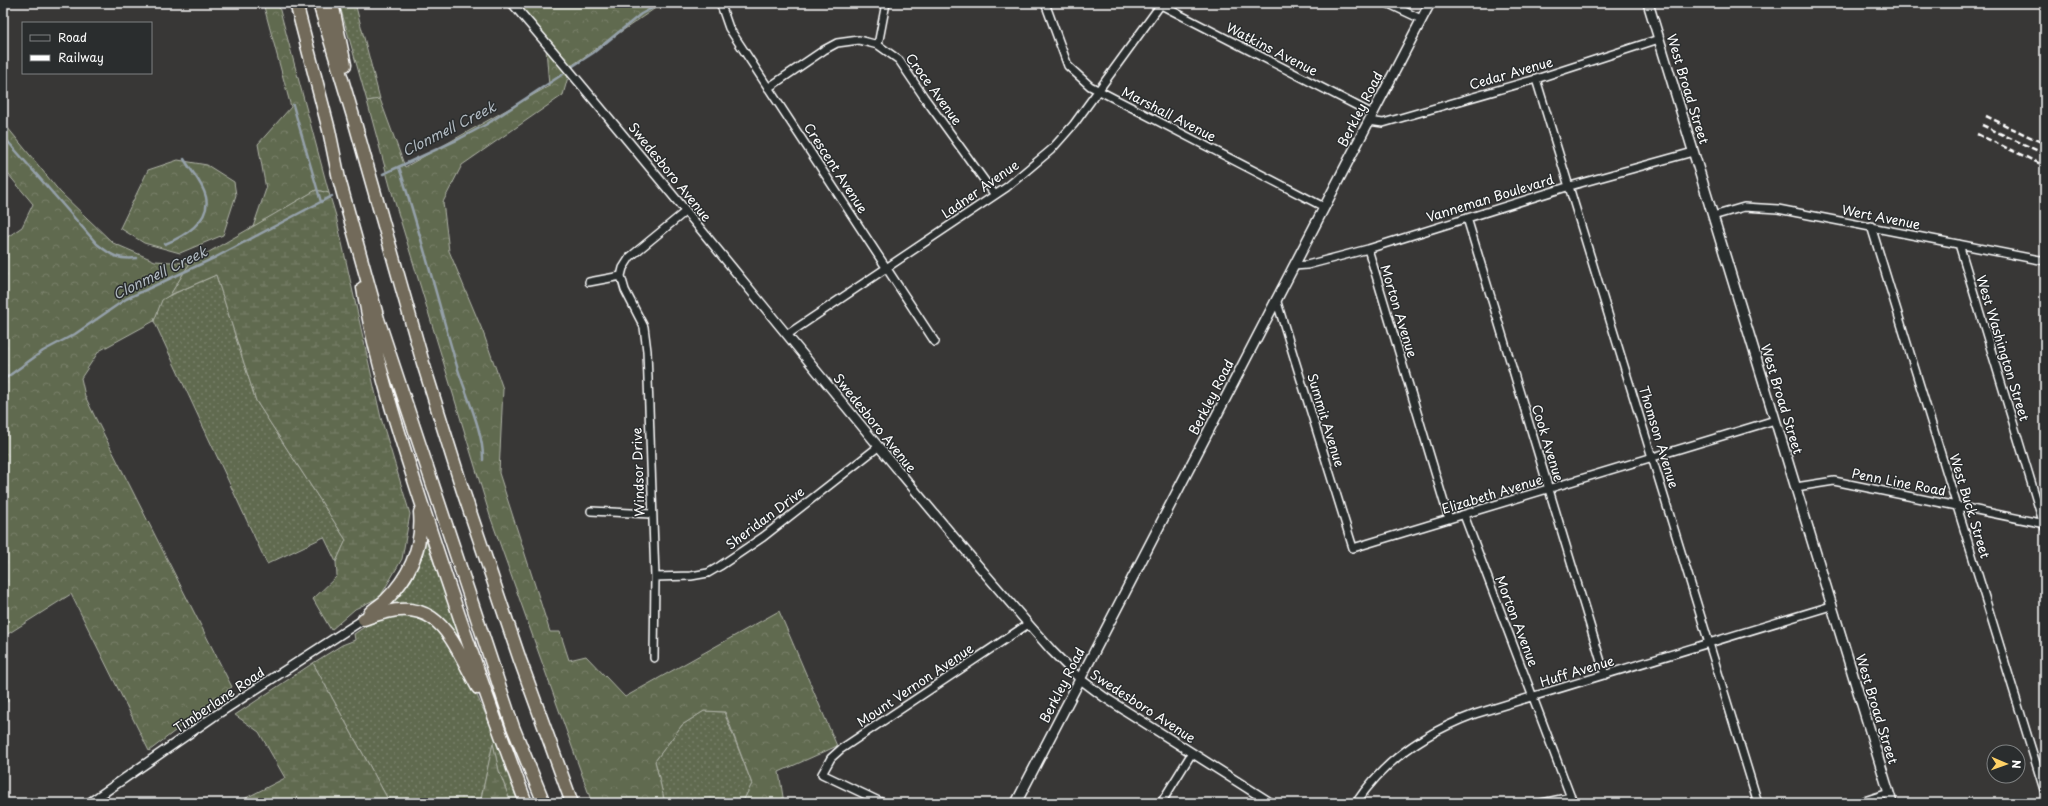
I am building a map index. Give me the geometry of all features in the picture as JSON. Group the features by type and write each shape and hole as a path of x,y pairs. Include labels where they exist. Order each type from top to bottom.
{"highway":[{"path":"296,3 329,130 339,179 378,319 438,506 513,726 544,803"},
{"path":"319,3 353,116 423,363 462,488 523,668 572,803"},
{"path":"332,3 353,116"},
{"path":"354,233 370,331 419,495 494,718 526,803"},
{"path":"364,619 389,596 410,570 418,546 420,531 419,495"},
{"path":"364,619 381,612 404,609 425,613 434,618 444,628 451,639 494,718"}],"main road":[{"name":"Berkley Road","path":"1016,803 1430,3"},
{"name":"West Broad Street","path":"1648,3 1892,803"}],"street":[{"name":"Swedesboro Avenue","path":"512,3 788,334 878,447 1028,624 1080,679 1104,697 1271,803"},
{"path":"878,45 886,3"},
{"name":"Marshall Avenue","path":"1045,3 1068,66 1081,79 1097,91 1324,207"},
{"path":"1387,3 1421,20"},
{"name":"Ladner Avenue","path":"788,334 995,195 1051,150 1074,124 1162,4"},
{"name":"Watkins Avenue","path":"1162,4 1371,117"},
{"name":"Crescent Avenue","path":"722,5 729,28 935,342"},
{"name":"Croce Avenue","path":"768,88 830,46 837,43 859,40 878,45 899,60 995,195"},
{"name":"Cedar Avenue","path":"1371,117 1383,123 1536,79 1659,40"},
{"name":"Thomson Avenue","path":"1536,79 1758,803"},
{"name":"Vanneman Boulevard","path":"1294,266 1307,265 1368,249 1570,186 1693,152"},
{"name":"Wert Avenue","path":"1713,216 1744,207 1778,209 2044,260"},
{"path":"589,282 621,276 623,268 630,257 686,211"},
{"name":"Cook Avenue","path":"1467,218 1550,488 1605,675"},
{"name":"West Buck Street","path":"1871,226 2045,793"},
{"name":"West Washington Street","path":"1959,244 2045,525"},
{"name":"Morton Avenue","path":"1368,249 1449,519"},
{"name":"Windsor Drive","path":"621,276 625,290 644,327 646,338 651,514 655,577 654,658"},
{"name":"Summit Avenue","path":"1276,299 1353,548"},
{"name":"Elizabeth Avenue","path":"1353,548 1775,420"},
{"name":"Sheridan Drive","path":"655,577 691,576 708,573 763,537 878,447"},
{"name":"Penn Line Road","path":"1796,488 1834,481 2045,525"},
{"path":"591,511 651,514"},
{"name":"Morton Avenue","path":"1464,515 1572,800"},
{"name":"Huff Avenue","path":"1356,803 1383,769 1420,739 1446,726 1475,714 1831,606"},
{"name":"Timberlane Road","path":"89,803 223,711 364,619"},
{"name":"Mount Vernon Avenue","path":"884,803 822,774 831,758 841,749 1028,624"},
{"path":"1161,803 1192,753"},
{"path":"1858,803 1889,793"},
{"path":"1542,803 1572,800"}],"green space":[{"path":"263,3 278,3 329,193 316,190 253,227 266,189 258,144 291,107"},
{"path":"339,3 355,3 380,99 367,101"},
{"path":"518,3 671,3 654,9 571,66 563,95 462,165 443,202 449,251 483,332 503,389 499,473 550,632 560,632 569,660 586,656 625,697 779,611 837,746 779,772 784,803 742,803 752,784 725,712 704,711 682,725 655,761 665,803 592,803 490,516 390,186 367,101 380,99 405,167 549,86 545,36"},
{"path":"3,122 60,192 113,243 155,261 190,263 170,295 162,300 154,321 99,351 81,378 85,396 95,417 232,687 149,751 71,594 3,637 3,240 22,227 33,204 3,168"},
{"path":"178,160 207,165 234,182 236,195 223,235 180,253 144,243 120,228 148,170"},
{"path":"316,190 329,193 336,216 381,418 410,514 402,559 380,597 355,609 331,630 313,599 337,576 336,562 346,540 256,401 216,275 170,295 190,263"},
{"path":"216,275 256,401 346,540 336,562 324,537 267,564 154,321 162,299"},
{"path":"426,541 465,649 425,607 390,604 411,581"},
{"path":"399,613 428,621 441,632 467,674 496,737 522,803 511,803 499,771 493,744 480,803 390,803 313,663 342,645 355,640 354,634 376,619"},
{"path":"3,651 8,702 3,699"},
{"path":"313,663 390,803 247,803 244,799 285,778 259,732 235,715"},
{"path":"704,711 724,712 752,784 742,803 665,803 655,761 682,725"},
{"path":"493,743 499,771 511,803 480,803"}],"waterway":[{"name":"Clonmell Creek","path":"573,66 593,53 641,14 662,3"},
{"name":"Clonmell Creek","path":"383,174 459,139 487,124 563,74"},
{"path":"293,105 321,202"},
{"path":"3,136 97,244 107,252 120,258 137,258"},
{"path":"165,244 180,237 194,227 200,221 206,206 206,197 202,187 184,159"},
{"path":"399,167 456,363 477,424 483,460"},
{"name":"Clonmell Creek","path":"3,380 43,351 75,334 126,299 216,257 332,196"}],"railway":[{"path":"1986,116 2045,144"},
{"path":"1982,125 2045,154"},
{"path":"1977,134 2045,166"}]}
